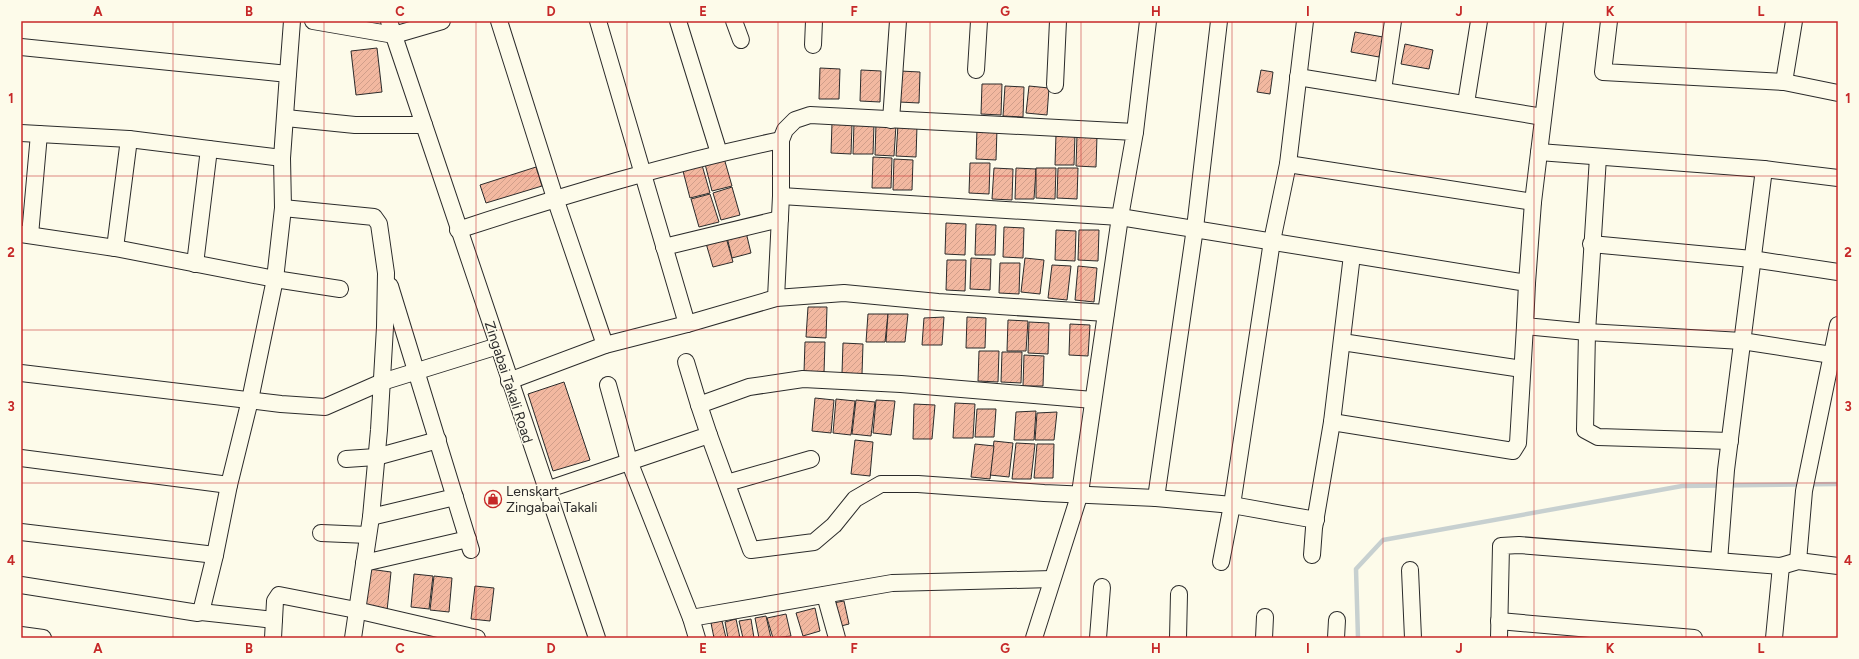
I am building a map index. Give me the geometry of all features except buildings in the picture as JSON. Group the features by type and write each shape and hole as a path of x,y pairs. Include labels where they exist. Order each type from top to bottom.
{"street":[{"path":"201,612 215,555 228,485 250,400 275,279 283,208 282,158 292,21"},
{"path":"313,21 392,28 442,21"},
{"path":"499,21 555,198 605,344"},
{"path":"598,21 687,324"},
{"path":"678,21 719,153"},
{"path":"734,21 741,40"},
{"path":"813,45 814,21"},
{"path":"892,120 898,21"},
{"path":"976,70 979,21"},
{"path":"1055,85 1058,21"},
{"path":"1034,638 1080,493 1120,217 1135,132 1148,21"},
{"path":"1156,498 1195,228 1219,21"},
{"path":"1221,562 1232,505 1272,241 1288,164 1305,21"},
{"path":"1383,90 1393,21"},
{"path":"1466,103 1479,21"},
{"path":"1332,422 1513,451 1518,443 1533,202 1555,21"},
{"path":"1609,21 1603,72 1784,82 1838,93"},
{"path":"1784,82 1794,21"},
{"name":"Zingabai Takali Road","path":"392,28 458,230 596,638"},
{"path":"21,46 288,74"},
{"path":"1298,77 1466,103 1543,117"},
{"path":"776,298 781,196 781,140 785,130 795,120 810,116 1135,132"},
{"path":"286,118 355,125 424,125"},
{"path":"21,133 129,139 282,158"},
{"path":"40,134 25,235 114,248 275,279 340,289"},
{"path":"114,248 129,139"},
{"path":"458,230 555,198 719,153 781,140"},
{"path":"195,264 209,149"},
{"path":"1539,152 1764,169 1838,178"},
{"path":"1598,157 1591,244 1585,430 1598,437 1730,441"},
{"path":"1288,164 1533,202"},
{"path":"1719,561 1726,470 1764,169"},
{"path":"781,196 1120,217 1527,283"},
{"path":"283,208 374,217 379,224 386,273 382,382 371,517 353,638"},
{"path":"664,247 780,219"},
{"path":"1591,244 1752,259 1838,272"},
{"path":"1312,555 1314,528 1332,422 1352,255"},
{"path":"364,563 469,545 386,273"},
{"path":"509,381 605,344 687,324 776,298 844,293 938,302 1106,313"},
{"path":"1798,561 1806,484 1835,356 1838,325"},
{"path":"1525,326 1587,332 1742,341 1835,356"},
{"path":"1342,342 1522,369"},
{"path":"21,374 280,404 325,407 382,382 498,346"},
{"path":"686,362 709,434 751,550 814,542 834,525 855,499 881,484 918,484 1044,493 1080,493 1156,498 1232,505 1316,520"},
{"path":"699,405 749,387 803,379 901,384 1093,400"},
{"path":"608,385 629,461 691,618 697,638"},
{"path":"546,490 709,434"},
{"path":"346,459 376,457 438,440"},
{"path":"21,458 228,485"},
{"path":"727,483 811,459"},
{"path":"371,517 455,497"},
{"path":"21,532 215,555"},
{"path":"321,534 368,535"},
{"path":"1499,638 1501,546 1520,545 1781,566 1798,561 1838,566"},
{"path":"1774,638 1781,566"},
{"path":"1410,570 1413,638"},
{"path":"691,618 892,583 1052,579"},
{"path":"21,585 198,613 201,612 274,620"},
{"path":"1098,638 1102,587"},
{"path":"1178,638 1180,594"},
{"path":"273,638 275,601 279,595 356,610 477,638"},
{"path":"825,595 837,638"},
{"path":"1264,617 1264,638"},
{"path":"1336,638 1337,620"},
{"path":"1499,621 1694,638"},
{"path":"21,635 43,638"}],"waterway":[{"path":"1358,638 1356,569 1383,540 1682,486 1838,484"}],"place":[{"name":"Lenskart Zingabai Takali","path":"493,499"}]}
